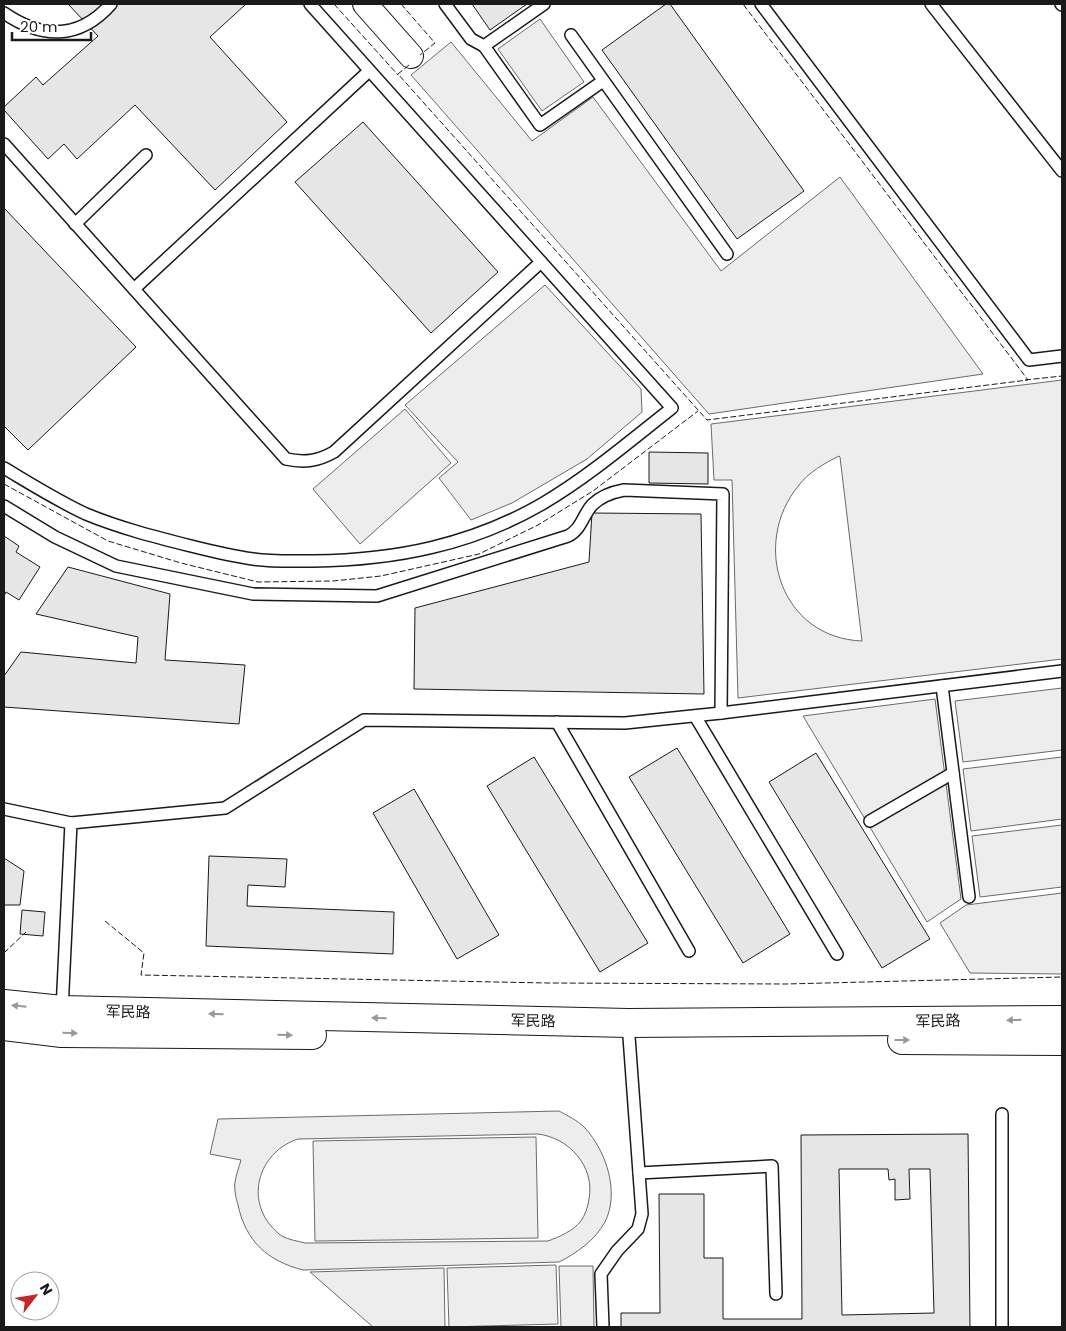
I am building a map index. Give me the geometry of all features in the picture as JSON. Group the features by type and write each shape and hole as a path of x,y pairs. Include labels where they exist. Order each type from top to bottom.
{"street":[{"path":"364,4 411,56"},
{"name":"军民路","path":"4,1004 62,1010 628,1030 1062,1041"},
{"name":"军民路","path":"4,1026 62,1032 628,1030 1062,1020"}],"lane":[{"path":"4,468 45,493 85,513 114,525 161,539 223,554 254,559 352,560 432,549 473,536 504,523 548,500 576,482 672,408 310,4"},
{"path":"444,4 471,39 484,46 540,125 604,81"},
{"path":"484,46 544,4"},
{"path":"761,4 1030,360 1062,356"},
{"path":"931,4 1062,171"},
{"path":"4,13 34,29 54,33 93,20 107,5"},
{"path":"571,35 727,254"},
{"path":"134,289 369,71"},
{"path":"4,144 286,459 298,462 310,462 334,452 541,262"},
{"path":"75,224 146,155"},
{"path":"4,506 55,537 116,566 253,594 377,596 568,536 577,530 592,506 618,491 723,494 721,713"},
{"path":"4,809 71,823 226,808 364,720 625,723 1062,671"},
{"path":"942,686 969,898"},
{"path":"696,716 837,954"},
{"path":"557,722 689,950"},
{"path":"870,821 953,773"},
{"path":"62,1010 71,823"},
{"path":"603,1327 602,1274 617,1252 638,1229 642,1214 628,1030"},
{"path":"1002,1114 1002,1327"},
{"path":"639,1173 772,1166 776,1294"}],"shaded area":[{"path":"540,19 584,82 542,111 498,49"},
{"path":"451,42 532,141 593,97 721,271 840,177 983,374 709,414 411,75"},
{"path":"545,285 641,389 642,412 587,459 512,503 471,520 439,478 458,462 405,405"},
{"path":"1062,380 1062,659 738,698 732,480 714,480 711,424","holes":["840,457 862,641 834,636 811,624 794,606 782,584 776,559 777,534 784,509 799,485 818,468"]},
{"path":"405,409 451,463 360,544 313,489"},
{"path":"1062,688 1062,750 963,762 955,701"},
{"path":"935,699 961,899 927,922 803,716"},
{"path":"1062,757 1062,819 971,831 963,769"},
{"path":"1062,825 1062,887 980,897 972,836"},
{"path":"1062,893 1062,974 970,973 940,923 966,905"},
{"path":"559,1111 576,1120 585,1128 599,1148 605,1160 611,1185 609,1210 601,1229 591,1240 559,1262 303,1270 290,1266 269,1255 260,1248 247,1230 235,1191 235,1179 241,1160 210,1154 218,1119","holes":["538,1134 560,1141 577,1156 584,1165 590,1187 588,1205 578,1225 561,1236 548,1241 305,1243 278,1233 263,1214 259,1201 258,1188 266,1164 285,1145 298,1139"]},
{"path":"536,1137 538,1238 315,1241 313,1141"},
{"path":"556,1265 558,1324 449,1327 447,1268"},
{"path":"559,1266 593,1266 594,1327 561,1327"},
{"path":"444,1268 445,1327 373,1327 310,1272"}],"building":[{"path":"68,4 246,4 210,37 287,122 215,190 135,105 77,159 64,144 48,159 4,110 4,107 36,77 43,85 98,36"},
{"path":"472,4 527,4 490,30"},
{"path":"666,4 670,4 804,191 737,239 602,50"},
{"path":"363,122 498,272 431,333 295,182"},
{"path":"4,208 136,347 28,450 4,426"},
{"path":"649,452 708,453 708,484 649,483"},
{"path":"592,513 701,514 704,694 414,689 415,608 589,562"},
{"path":"4,536 19,546 16,552 40,567 19,600 6,592 4,596"},
{"path":"68,567 170,594 165,660 245,665 239,724 4,707 4,676 21,652 136,663 138,637 36,614"},
{"path":"677,748 790,934 743,963 629,777"},
{"path":"816,753 930,939 882,968 769,782"},
{"path":"534,757 648,943 600,972 487,786"},
{"path":"414,789 499,935 457,959 373,813"},
{"path":"209,856 287,859 285,887 248,885 247,906 394,912 393,954 206,946"},
{"path":"4,858 24,871 20,905 4,905"},
{"path":"22,910 45,912 43,936 20,934"},
{"path":"968,1134 970,1327 621,1327 621,1313 660,1313 659,1194 704,1194 704,1258 723,1258 723,1319 802,1319 801,1135","holes":["839,1169 888,1169 889,1180 895,1179 895,1200 910,1199 909,1169 930,1169 934,1313 842,1315"]}],"fence":[{"path":"334,4 398,75"},
{"path":"401,4 435,43 420,55"},
{"path":"409,65 398,74 707,420 1028,380 743,4"},
{"path":"1025,380 1062,376"},
{"path":"4,484 108,541 181,563 258,582 333,581 381,576 479,554 538,525 593,491 698,411"},
{"path":"105,921 144,953 141,975 548,983 786,984 1062,977"},
{"path":"4,953 26,932"}]}
